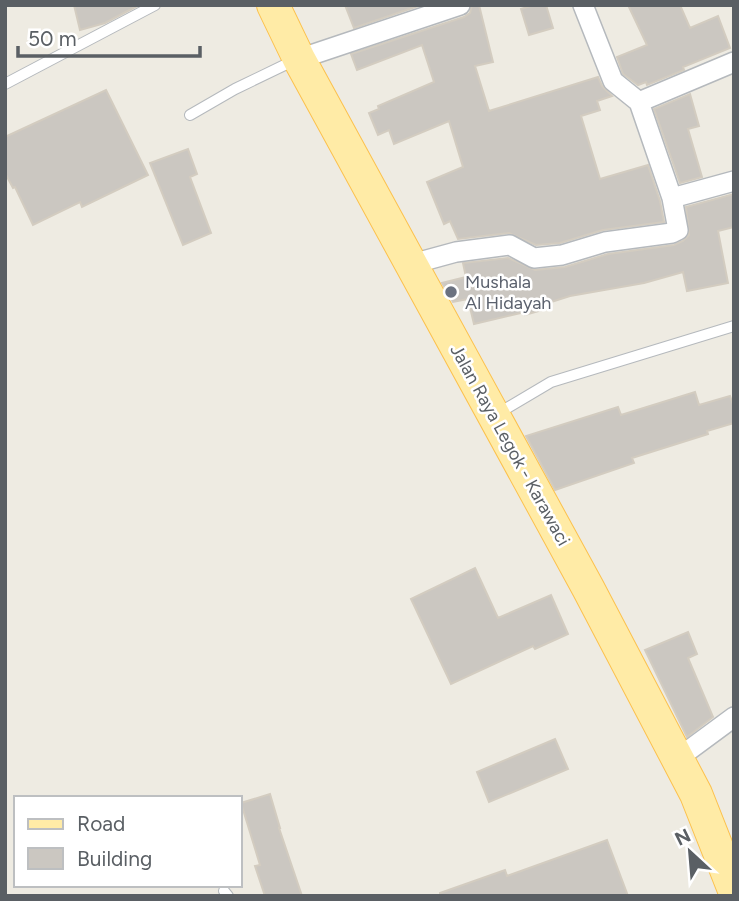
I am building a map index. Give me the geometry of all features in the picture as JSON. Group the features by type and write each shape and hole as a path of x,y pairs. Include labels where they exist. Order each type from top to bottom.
{"main road":[{"name":"Jalan Raya Legok - Karawaci","path":"273,5 299,59 696,794 734,890"}],"street":[{"path":"299,59 460,5"},
{"path":"412,264 456,252 510,245 534,258 562,255 605,242 678,230 672,198 639,102 613,81 583,5"},
{"path":"639,102 734,62"},
{"path":"672,198 734,181"},
{"path":"677,759 734,717"}],"lane":[{"path":"5,84 155,5"},
{"path":"190,116 234,89 299,59"},
{"path":"494,416 551,382 734,326"}],"building":[{"path":"74,5 139,5 105,23 80,30"},
{"path":"345,5 421,5 354,28"},
{"path":"472,5 479,5 493,62 475,66 489,111 598,77 602,86 612,96 597,101 600,110 581,116 600,179 648,165 664,222 603,230 560,243 536,245 509,233 458,239 450,221 444,224 427,182 463,167 449,121 394,144 389,130 378,135 369,113 379,109 378,106 434,82 422,45 357,70 351,54 464,17 470,13"},
{"path":"546,5 553,28 529,35 521,9"},
{"path":"628,5 680,5 690,28 718,16 730,48 647,85 646,82 638,85 623,74 617,57 647,45"},
{"path":"106,90 148,175 82,207 80,202 33,225 15,187 13,188 5,173 5,137"},
{"path":"690,94 699,126 688,129 702,177 680,183 654,109"},
{"path":"188,149 197,174 190,177 211,233 183,245 150,163"},
{"path":"734,194 734,227 718,231 728,283 687,291 683,272 644,283 570,296 548,303 549,308 525,315 525,312 474,324 468,299 453,302 442,283 466,277 463,263 508,258 535,270 565,267 608,254 674,245 689,235 686,207"},
{"path":"695,392 699,405 730,396 734,407 734,423 632,458 634,463 555,490 526,436 618,407 621,415"},
{"path":"475,568 498,618 551,595 568,634 535,649 533,646 451,684 411,599"},
{"path":"688,632 697,654 688,658 713,717 687,737 645,650"},
{"path":"555,739 568,769 489,802 477,772"},
{"path":"270,794 302,896 265,896 255,866 260,865 242,803"},
{"path":"607,840 628,896 440,896 440,893 505,870 507,876"}],"place":[{"name":"Mushala Al Hidayah","path":"451,292"}]}
